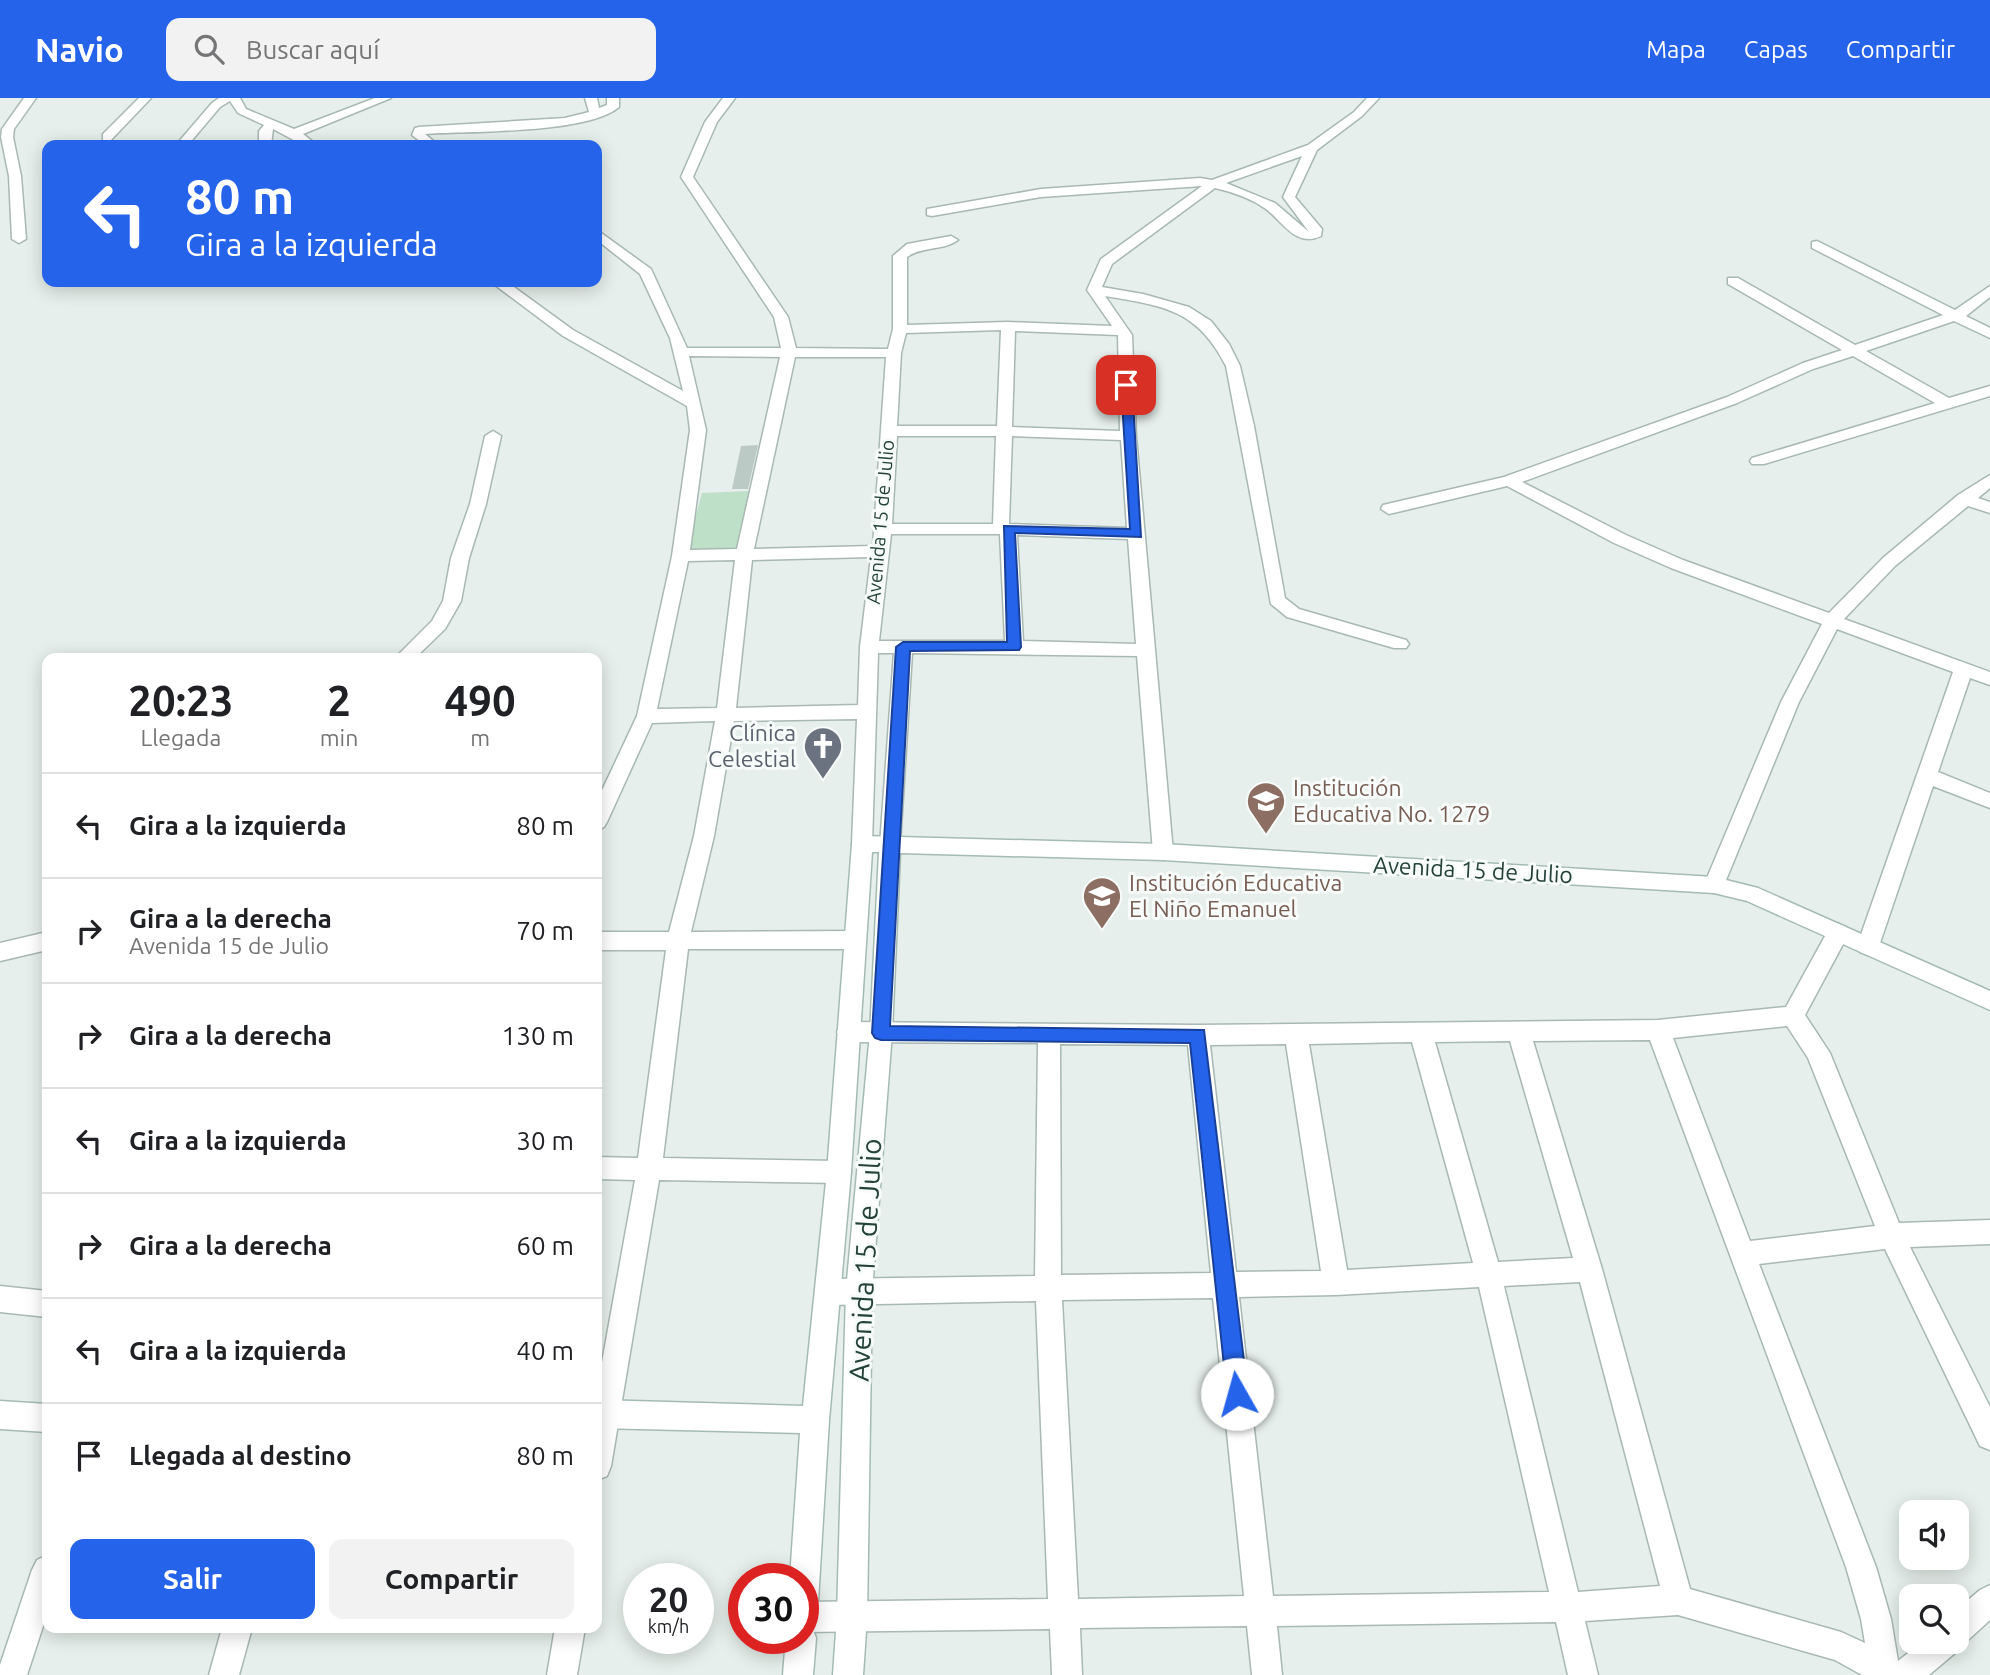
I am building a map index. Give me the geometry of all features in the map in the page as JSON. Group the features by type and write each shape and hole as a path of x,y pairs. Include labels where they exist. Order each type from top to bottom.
{"street":[{"path":"19,239 15,176 7,137 8,129 30,98"},
{"path":"107,137 145,98"},
{"path":"186,140 216,105 227,98"},
{"path":"234,98 242,111 294,133 304,140"},
{"path":"294,133 385,98"},
{"path":"591,98 595,114"},
{"path":"425,140 418,135 419,131 565,122 613,107 613,98"},
{"path":"602,1409 649,1169 678,940 704,836 726,714 744,555 789,351 781,317 687,177 710,122 729,98"},
{"path":"1094,290 1106,262 1213,184 1312,148 1358,114 1373,98"},
{"path":"265,140 265,131 271,124"},
{"path":"932,212 1041,193 1194,182 1213,184 1263,202 1300,234 1312,236 1315,229 1289,197 1312,148"},
{"path":"602,238 646,272 677,338 698,430 681,556 646,716 602,807"},
{"name":"Avenida 15 de Julio","path":"806,1563 815,1420 839,1172 862,844 869,647 883,529 887,431 894,354 900,329 900,256 912,247 951,240"},
{"path":"1817,245 1958,315 1990,334"},
{"path":"1733,281 1948,404"},
{"path":"505,287 568,333 693,403"},
{"path":"1094,290 1125,335 1128,436 1163,852"},
{"path":"1094,290 1143,298 1184,310 1206,324 1222,344 1233,366 1246,426 1277,600 1293,613 1400,644"},
{"path":"1389,509 1509,481 1732,400 1808,366 1958,315 1990,290"},
{"path":"900,329 1008,326 1122,331"},
{"path":"1008,326 1005,528 1014,647"},
{"path":"680,352 894,354"},
{"path":"1758,461 1990,391"},
{"path":"887,431 1128,436"},
{"path":"409,653 439,625 452,601 460,558 478,504 492,436"},
{"path":"1714,885 1790,702 1834,619 1889,562 1990,480"},
{"path":"1509,481 1620,539 1677,564 1990,678"},
{"path":"1964,499 1990,508"},
{"path":"883,529 1005,528 1137,534"},
{"path":"681,556 881,551"},
{"path":"869,647 1148,650"},
{"name":"Avenida 15 de Julio","path":"848,1675 852,1617 859,1291 881,1033 903,647"},
{"path":"1868,946 1964,668"},
{"path":"646,716 867,712"},
{"path":"1927,775 1990,801"},
{"name":"Avenida 15 de Julio","path":"862,844 1163,852 1714,885 1751,894 1990,1001"},
{"path":"1793,1016 1838,933"},
{"path":"602,942 855,940"},
{"path":"0,952 42,942"},
{"path":"848,1032 1198,1035 1658,1030 1793,1016"},
{"path":"1793,1016 1818,1053 1892,1236 1990,1436"},
{"path":"1658,1030 1868,1586 1894,1674"},
{"path":"1519,1032 1588,1269 1678,1600"},
{"path":"1421,1033 1489,1276 1583,1675"},
{"path":"1049,1034 1048,1288 1067,1675"},
{"path":"1296,1034 1336,1283"},
{"path":"1198,1035 1267,1675"},
{"path":"602,1168 839,1172"},
{"path":"1741,1254 1892,1236 1990,1232"},
{"path":"828,1292 1336,1283 1588,1269"},
{"path":"0,1299 42,1303"},
{"path":"602,1414 815,1420"},
{"path":"0,1415 42,1418"},
{"path":"12,1675 42,1585"},
{"path":"819,1617 1568,1607 1678,1600 1841,1647 1894,1674"},
{"path":"1969,1619 1990,1600"},
{"path":"224,1675 236,1633"},
{"path":"562,1675 569,1633"},
{"path":"798,1675 800,1654"},
{"path":"1894,1674 1925,1654"}],"green space":[{"path":"750,491 738,548 687,549 702,493"}],"building":[{"path":"758,445 748,489 732,489 741,446"}],"place":[{"name":"Clínica Celestial","path":"823,780"},
{"name":"Institución Educativa No. 1279","path":"1266,835"},
{"name":"Institución Educativa El Niño Emanuel","path":"1102,930"}],"route":[{"path":"1126,385 1137,534 1009,528 1014,647 903,647 881,1033 1198,1035 1237,1394"}]}
